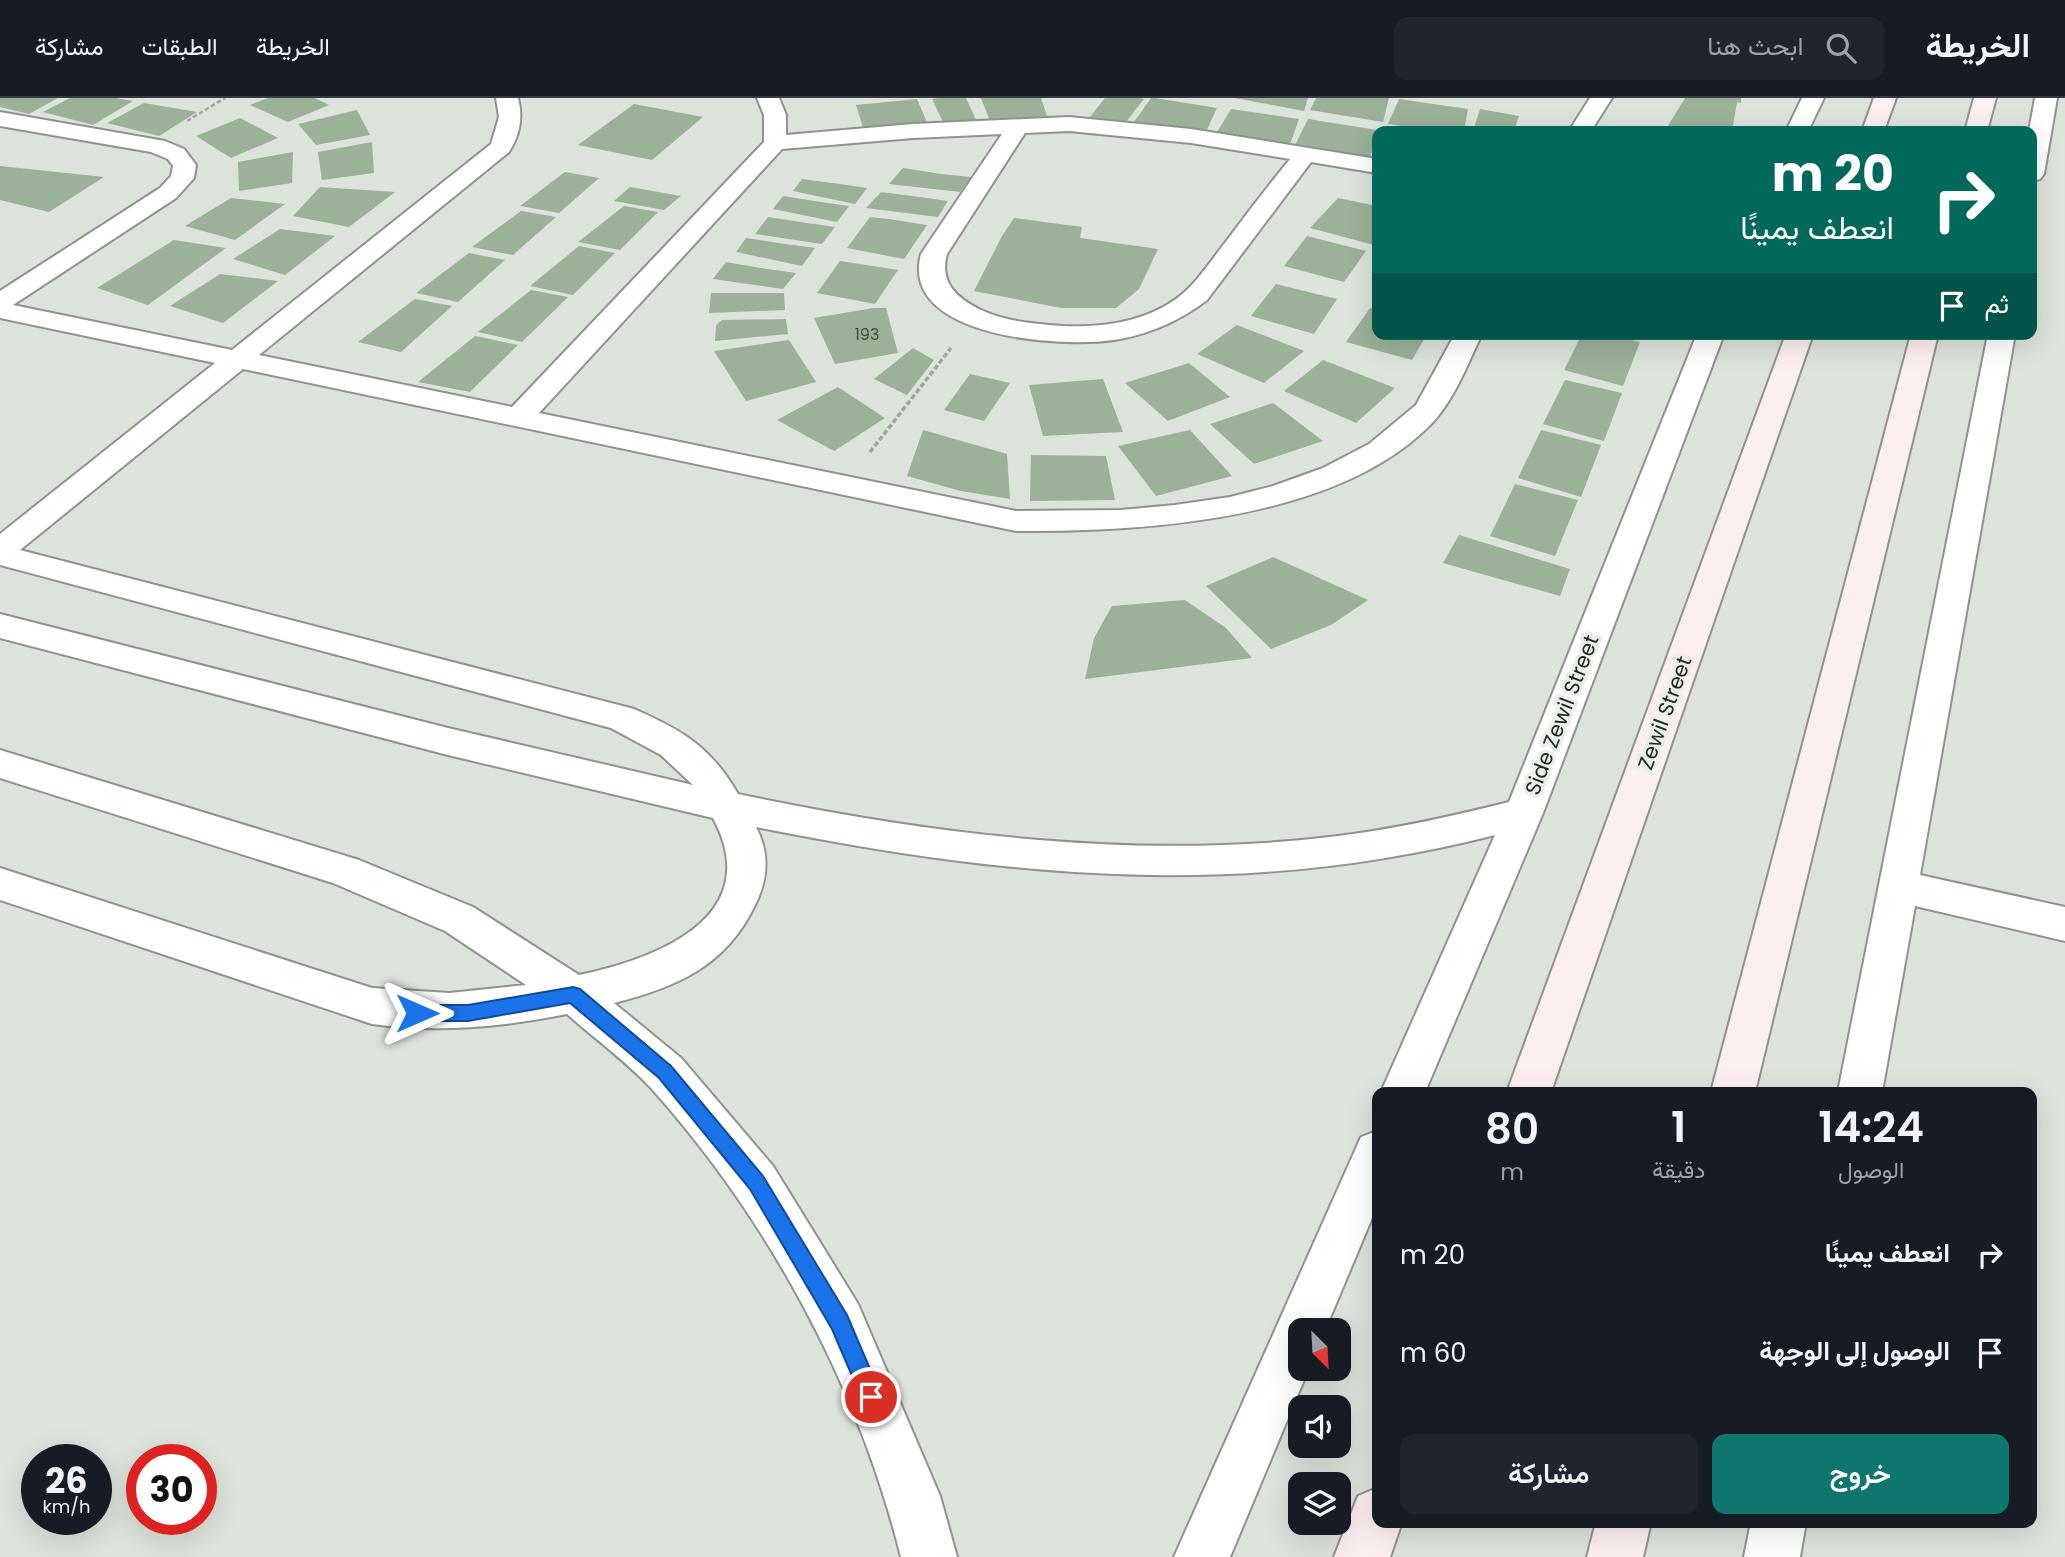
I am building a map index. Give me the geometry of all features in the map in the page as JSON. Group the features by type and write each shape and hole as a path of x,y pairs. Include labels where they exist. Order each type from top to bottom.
{"main road":[{"path":"1875,126 1885,98"},
{"path":"1977,126 1985,98"},
{"name":"Zewil Street","path":"1531,1087 1798,340"},
{"path":"1734,1087 1923,340"},
{"path":"1362,1557 1372,1528"},
{"path":"1615,1557 1622,1528"}],"street":[{"path":"0,550 501,147 510,129 511,111 508,98"},
{"path":"768,98 775,115 775,143"},
{"path":"1583,126 1601,98"},
{"path":"1799,126 1813,98"},
{"path":"2037,147 2046,98"},
{"path":"0,119 158,146 176,154 185,165 182,178 168,193 0,302"},
{"path":"518,418 775,143 912,131 1018,126 1104,126 1191,136 1372,165"},
{"path":"1018,126 934,254 930,271 936,288 952,304 975,317 1007,328 1043,334 1081,336 1129,328 1152,323 1179,310 1198,293 1305,154"},
{"path":"0,310 1016,521 1088,523 1146,519 1225,508 1287,491 1330,474 1387,444 1424,416 1466,340"},
{"name":"Side Zewil Street","path":"1405,1087 1524,813 1709,340"},
{"path":"1861,1087 2001,340"},
{"path":"0,555 621,718 666,738 702,769 744,837 748,872 734,910 705,945 663,972 614,987 468,1013 417,1013 372,1006 0,884"},
{"path":"0,626 503,756 726,808 927,841 1062,857 1184,861 1306,855 1422,838 1524,813"},
{"path":"0,764 345,871 459,919 573,995 665,1072 757,1182 840,1322 913,1496 929,1557"},
{"path":"1899,886 2065,925"},
{"path":"1305,1318 1372,1164"},
{"path":"1202,1557 1288,1358"},
{"path":"1772,1557 1778,1528"}],"path":[{"path":"844,485 975,317"}],"building":[{"path":"0,98 58,98 29,114 0,107"},
{"path":"70,98 116,98 133,101 93,125 43,112"},
{"path":"268,98 315,98 329,105 288,122 250,105"},
{"path":"966,98 977,122 944,124 932,99"},
{"path":"981,98 1041,98 1047,116 990,121"},
{"path":"1105,98 1144,99 1126,122 1090,117"},
{"path":"1151,98 1217,108 1205,134 1134,122"},
{"path":"1235,98 1308,98 1304,111"},
{"path":"1316,98 1389,98 1383,122 1310,110"},
{"path":"1685,98 1741,98 1741,103 1737,102 1733,126 1668,126"},
{"path":"917,99 929,127 865,134 856,105"},
{"path":"1399,99 1468,109 1465,126 1388,124"},
{"path":"144,103 197,112 159,136 107,123"},
{"path":"634,104 703,117 652,160 578,145"},
{"path":"1231,109 1299,119 1289,147 1216,134"},
{"path":"1480,109 1519,116 1516,126 1475,126"},
{"path":"357,110 370,135 316,145 298,124"},
{"path":"240,118 278,138 231,158 196,136"},
{"path":"1308,119 1372,129 1370,157 1295,145"},
{"path":"372,142 374,173 322,180 318,152"},
{"path":"293,152 292,183 239,191 238,162"},
{"path":"0,166 104,177 49,212 0,200"},
{"path":"903,168 971,177 960,192 889,184"},
{"path":"565,172 599,178 559,213 520,206"},
{"path":"802,179 867,188 855,204 793,191"},
{"path":"320,187 395,192 349,227 293,216"},
{"path":"630,187 681,196 664,210 614,201"},
{"path":"881,192 948,201 938,217 866,208"},
{"path":"783,196 849,206 837,222 773,209"},
{"path":"231,198 285,204 235,240 185,226"},
{"path":"1338,198 1372,205 1372,244 1310,228"},
{"path":"624,206 658,212 620,250 578,242"},
{"path":"521,211 556,217 513,255 472,247"},
{"path":"768,217 835,227 822,244 755,234"},
{"path":"870,217 927,225 904,259 847,248"},
{"path":"1014,218 1082,227 1080,238 1158,249 1139,289 1116,308 1061,308 974,291"},
{"path":"280,229 335,236 285,275 233,259"},
{"path":"1307,236 1366,251 1344,282 1284,266"},
{"path":"746,238 815,248 802,266 736,252"},
{"path":"174,240 226,248 148,305 97,288"},
{"path":"579,246 615,253 573,295 530,286"},
{"path":"469,253 505,260 458,302 416,293"},
{"path":"840,261 898,270 875,304 817,293"},
{"path":"726,262 796,273 783,289 713,279"},
{"path":"220,274 278,281 223,323 170,306"},
{"path":"1276,284 1337,299 1314,334 1251,316"},
{"path":"531,290 568,297 522,342 478,332"},
{"path":"711,293 784,293 785,310 709,313"},
{"path":"415,299 452,306 401,352 358,342"},
{"path":"886,308 898,353 835,364 814,318"},
{"path":"1370,308 1372,340 1424,340 1412,360 1346,342"},
{"path":"786,319 788,334 715,341 716,325 722,320"},
{"path":"1237,325 1304,351 1264,383 1197,354"},
{"path":"475,336 518,345 470,392 418,382"},
{"path":"789,340 816,382 746,401 714,351"},
{"path":"1579,340 1640,342 1623,386 1564,370"},
{"path":"913,348 934,360 907,395 874,379"},
{"path":"1323,360 1395,388 1356,423 1284,391"},
{"path":"1189,363 1230,397 1168,421 1125,383"},
{"path":"970,374 1010,383 984,421 944,410"},
{"path":"1103,379 1123,432 1043,436 1029,385"},
{"path":"1565,380 1622,393 1604,441 1543,424"},
{"path":"838,387 885,418 834,451 777,420"},
{"path":"1273,403 1323,441 1254,464 1210,424"},
{"path":"923,430 1007,454 1010,499 961,491 907,476"},
{"path":"1190,430 1232,476 1156,496 1118,446"},
{"path":"1541,430 1601,445 1581,497 1518,478"},
{"path":"1031,455 1106,456 1115,500 1030,501"},
{"path":"1515,484 1578,500 1555,556 1490,536"},
{"path":"1459,535 1570,569 1560,596 1443,563"},
{"path":"1273,557 1368,600 1331,625 1271,649 1206,586"},
{"path":"1185,600 1226,628 1252,658 1085,679 1094,638 1112,606"}],"route":[{"path":"417,1013 468,1013 573,995 665,1072 757,1182 840,1322 871,1397"}]}
